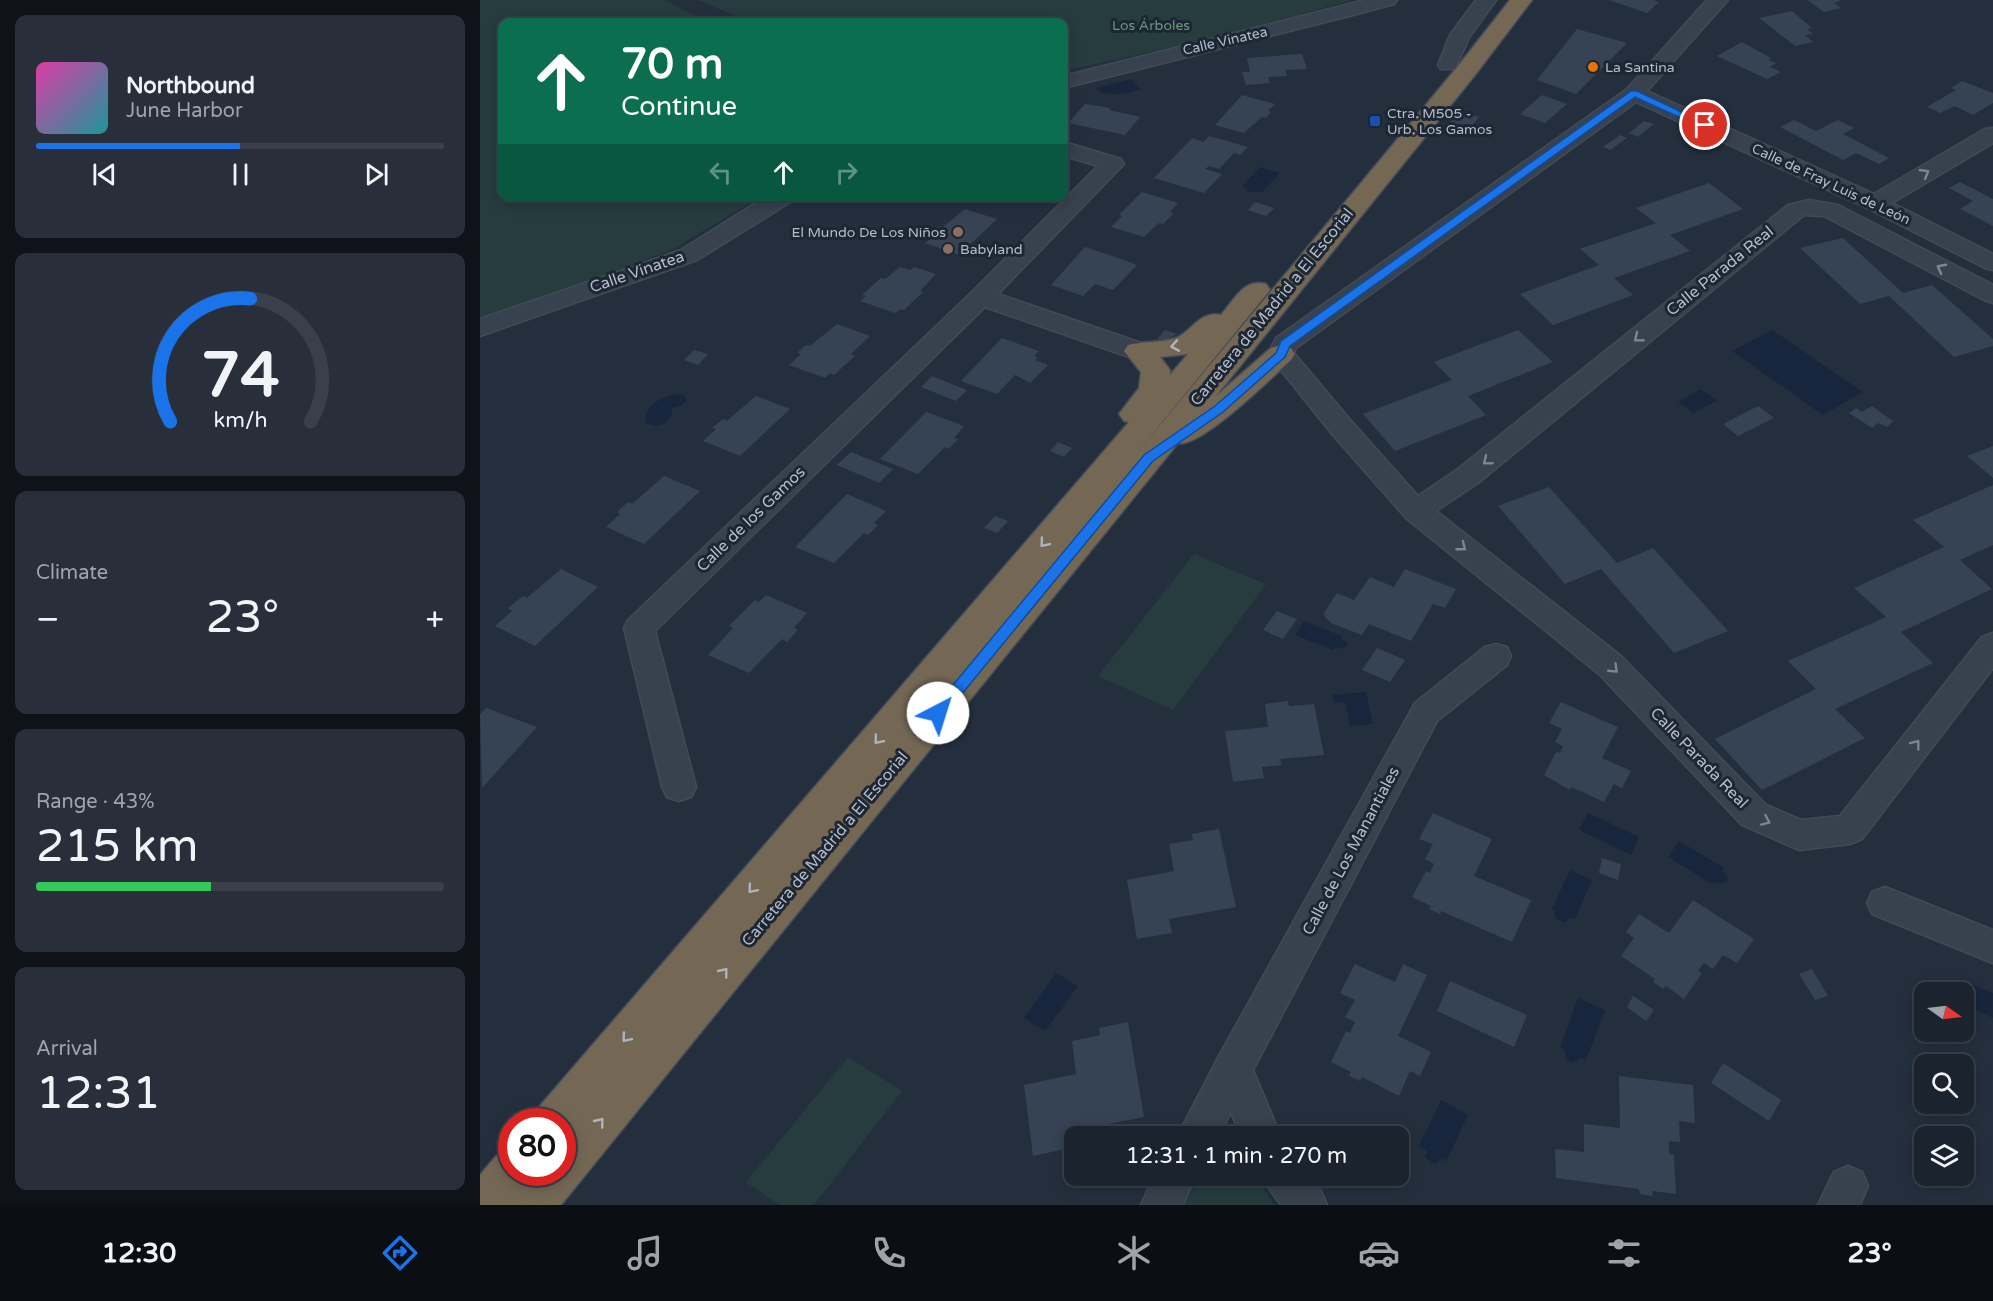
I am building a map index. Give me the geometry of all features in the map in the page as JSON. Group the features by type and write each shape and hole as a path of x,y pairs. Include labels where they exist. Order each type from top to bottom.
{"highway":[{"name":"Carretera de Madrid a El Escorial","path":"566,1108 1448,65 1497,0"},
{"name":"Carretera de Madrid a El Escorial","path":"576,1150 1149,458 1467,70 1521,0"},
{"path":"1138,351 1183,346 1257,290"},
{"path":"1072,510 1104,453 1153,390 1156,370 1138,351"},
{"path":"1149,458 1219,409 1281,354"},
{"path":"484,1205 500,1186"},
{"path":"531,1205 547,1186"}],"street":[{"name":"Calle Vinatea","path":"1068,81 1122,65 1304,23 1387,0"},
{"path":"1448,65 1460,34 1486,0"},
{"path":"1281,354 1285,344 1634,93 1718,0"},
{"name":"Calle de Fray Luis de León","path":"1634,93 1875,203 1993,263"},
{"path":"1875,203 1993,134"},
{"name":"Calle de los Gamos","path":"679,787 639,628 981,297 1113,164 1068,151"},
{"name":"Calle Vinatea","path":"480,328 689,255 776,201"},
{"name":"Calle Parada Real","path":"1416,511 1468,476 1796,210 1809,207 1830,210 1993,295"},
{"path":"981,297 1138,351"},
{"name":"Calle Parada Real","path":"1281,354 1342,428 1416,511 1610,664 1754,815 1799,835 1850,829 1993,645"},
{"name":"Calle de Los Manantiales","path":"1203,1126 1426,712 1496,656"},
{"path":"1885,903 1993,947"},
{"path":"1233,1069 1256,1126"},
{"path":"1161,1205 1171,1186"},
{"path":"1292,1186 1307,1205"}],"green space":[{"path":"480,0 664,0 700,18 498,18 498,201 753,201 671,250 480,321"},
{"name":"Los Árboles","path":"698,0 1353,0 1199,41 1068,70 1068,18 740,18"},
{"path":"1194,554 1266,584 1173,710 1098,676"},
{"path":"848,1057 902,1091 814,1205 779,1205 746,1182"},
{"path":"1195,1186 1262,1186 1274,1205 1185,1205"}],"water":[{"path":"1131,79 1141,90 1111,94 1096,88"},
{"path":"1260,167 1280,173 1262,192 1247,192 1247,188 1242,186"},
{"path":"1772,330 1863,392 1823,415 1732,351"},
{"path":"1701,389 1717,401 1693,413 1678,402"},
{"path":"676,394 685,396 686,401 681,406 672,408 668,421 656,426 646,423 647,412 654,403"},
{"path":"1304,621 1342,636 1341,639 1348,642 1347,646 1344,649 1335,647 1333,650 1295,635"},
{"path":"1366,692 1373,724 1350,726 1345,702 1334,703 1332,695"},
{"path":"1588,813 1639,837 1631,855 1579,830"},
{"path":"1679,841 1724,868 1722,871 1728,878 1726,882 1712,884 1668,857"},
{"path":"1570,870 1592,880 1575,919 1571,918 1564,923 1555,918 1555,911 1552,909"},
{"path":"1056,973 1078,986 1045,1031 1024,1018"},
{"path":"1974,985 1993,993 1993,1018 1974,1009"},
{"path":"1578,998 1605,1010 1586,1060 1581,1058 1573,1063 1565,1059 1565,1050 1560,1047"},
{"path":"1441,1100 1468,1115 1446,1162 1441,1158 1437,1163 1432,1164 1425,1157 1427,1151 1419,1146"}],"building":[{"path":"1609,0 1653,0 1659,2 1647,13"},
{"path":"1807,0 1842,0 1834,3 1841,8 1824,12"},
{"path":"1792,11 1812,28 1807,29 1813,34 1805,35 1813,42 1795,46 1759,18"},
{"path":"1577,29 1627,43 1576,94 1537,80"},
{"path":"1742,42 1771,58 1768,60 1776,63 1770,67 1781,72 1767,79 1717,56"},
{"path":"1302,54 1307,69 1285,70 1287,76 1268,77 1270,83 1246,85 1242,72 1250,72 1247,58"},
{"path":"1962,81 1993,93 1993,103 1973,115 1955,106 1940,113 1927,107 1956,90 1951,88"},
{"path":"1242,95 1275,104 1268,111 1271,112 1266,118 1262,117 1244,133 1215,125"},
{"path":"1542,95 1567,104 1545,123 1520,114"},
{"path":"1085,104 1111,108 1109,110 1140,117 1125,135 1068,123"},
{"path":"1458,111 1479,117 1469,130 1448,124"},
{"path":"1794,120 1816,131 1838,120 1854,128 1843,134 1889,158 1879,164 1856,153 1843,160 1780,127"},
{"path":"1644,121 1654,124 1638,137 1629,133"},
{"path":"1620,135 1627,138 1610,150 1603,147"},
{"path":"1209,136 1248,147 1240,155 1234,153 1219,169 1209,166 1205,169 1222,174 1204,193 1154,178 1192,138 1203,142"},
{"path":"1960,182 1993,199 1993,226 1960,209 1973,201 1949,188"},
{"path":"1709,183 1743,209 1670,235 1690,251 1614,278 1633,295 1553,325 1520,294 1599,265 1580,249 1656,223 1636,208"},
{"path":"1142,192 1178,203 1170,212 1174,213 1144,237 1111,227 1122,216 1119,215"},
{"path":"1255,202 1274,208 1266,216 1248,210"},
{"path":"965,209 997,219 959,255 925,243 935,235 931,234 939,227 942,228"},
{"path":"1843,238 1903,293 1932,285 1993,339 1993,346 1954,357 1889,296 1860,304 1800,248"},
{"path":"1085,247 1137,265 1113,290 1095,284 1083,296 1051,285"},
{"path":"900,267 910,270 914,267 936,274 920,291 923,292 904,310 900,309 895,313 860,301 866,296 862,295 881,278 885,279"},
{"path":"837,324 870,336 851,354 855,356 834,375 830,373 825,378 789,365 801,354 797,353 806,345 810,346"},
{"path":"1165,330 1177,334 1167,340 1157,339"},
{"path":"1518,330 1553,362 1468,396 1486,415 1395,451 1363,414 1452,380 1434,362"},
{"path":"1002,338 1039,351 1034,356 1038,358 1035,360 1048,365 1030,383 1015,375 997,394 961,381"},
{"path":"694,350 708,354 698,365 684,360"},
{"path":"932,376 967,390 956,401 921,387"},
{"path":"756,396 790,409 740,456 703,441 716,429 712,428 723,419 727,421"},
{"path":"1758,406 1774,418 1738,436 1723,424"},
{"path":"1872,406 1893,421 1887,427 1878,423 1872,428 1849,413 1856,408 1862,412"},
{"path":"926,412 964,426 954,438 958,439 949,449 945,447 918,474 880,459"},
{"path":"1058,442 1072,448 1064,457 1050,451"},
{"path":"1993,446 1993,478 1967,456"},
{"path":"851,452 893,469 879,483 837,465"},
{"path":"664,476 700,491 644,544 606,527 620,514 617,512 628,502 632,504"},
{"path":"1993,485 1993,545 1960,560 1992,589 1901,632 1933,663 1835,709 1865,738 1762,790 1715,739 1816,689 1788,661 1886,617 1854,588 1944,547 1913,520"},
{"path":"1549,487 1617,563 1653,548 1728,631 1674,653 1601,569 1565,584 1498,506"},
{"path":"847,494 886,511 874,523 878,525 868,535 864,533 834,563 795,547"},
{"path":"995,516 1008,521 997,533 984,528"},
{"path":"561,569 598,587 535,646 495,626 512,611 508,608 523,596 527,598"},
{"path":"1405,569 1456,589 1445,608 1433,604 1411,641 1369,624 1362,635 1331,623 1325,617 1324,613 1337,593 1354,600 1370,577 1394,587"},
{"path":"766,595 807,613 794,628 798,630 787,642 782,639 749,673 708,655 733,628 729,626 755,600 759,602"},
{"path":"1277,611 1297,619 1283,639 1263,630"},
{"path":"1377,648 1405,660 1390,682 1362,670"},
{"path":"1288,701 1289,706 1314,704 1324,755 1280,759 1282,765 1262,767 1264,778 1233,782 1225,731 1268,727 1265,704"},
{"path":"1561,702 1618,727 1602,758 1631,771 1622,788 1614,784 1604,802 1571,787 1570,790 1544,775 1556,752 1560,753 1563,746 1555,742 1562,729 1549,723"},
{"path":"486,708 537,727 482,788 480,714"},
{"path":"1433,813 1492,839 1474,876 1531,900 1512,942 1441,911 1440,914 1429,909 1431,906 1412,897 1426,871 1430,873 1434,864 1425,859 1433,844 1419,839"},
{"path":"1219,829 1236,907 1169,919 1172,933 1137,939 1127,880 1174,871 1169,844 1193,840 1192,834"},
{"path":"1602,858 1621,864 1618,880 1599,873"},
{"path":"1693,900 1754,939 1737,963 1723,955 1713,969 1704,963 1698,971 1702,973 1684,999 1666,986 1663,989 1653,982 1655,979 1621,956 1634,938 1626,932 1639,914 1669,933"},
{"path":"1355,964 1395,982 1403,964 1427,975 1398,1036 1431,1052 1420,1076 1410,1071 1399,1096 1362,1077 1360,1081 1349,1076 1351,1072 1331,1062 1346,1031 1350,1033 1355,1022 1345,1017 1355,1000 1340,993"},
{"path":"1812,969 1828,996 1815,1000 1799,974"},
{"path":"1450,981 1527,1015 1514,1047 1437,1011"},
{"path":"1633,996 1654,1010 1646,1021 1627,1007"},
{"path":"1128,1022 1144,1117 1098,1126 1064,1126 1064,1149 1033,1156 1024,1085 1076,1074 1072,1041 1100,1035 1099,1028"},
{"path":"1723,1063 1781,1100 1769,1121 1711,1083"},
{"path":"1619,1076 1693,1085 1695,1123 1679,1121 1680,1142 1669,1141 1669,1154 1674,1155 1676,1194 1652,1191 1653,1196 1640,1194 1639,1189 1556,1178 1555,1149 1584,1152 1584,1124 1620,1128"}],"place":[{"name":"La Santina","path":"1593,67"},
{"name":"Ctra. M505 - Urb. Los Gamos","path":"1375,121"},
{"name":"El Mundo De Los Niños","path":"958,232"},
{"name":"Babyland","path":"948,249"}],"route":[{"path":"938,713 1149,458 1219,409 1281,354 1285,344 1550,156 1634,93 1705,125"}]}
